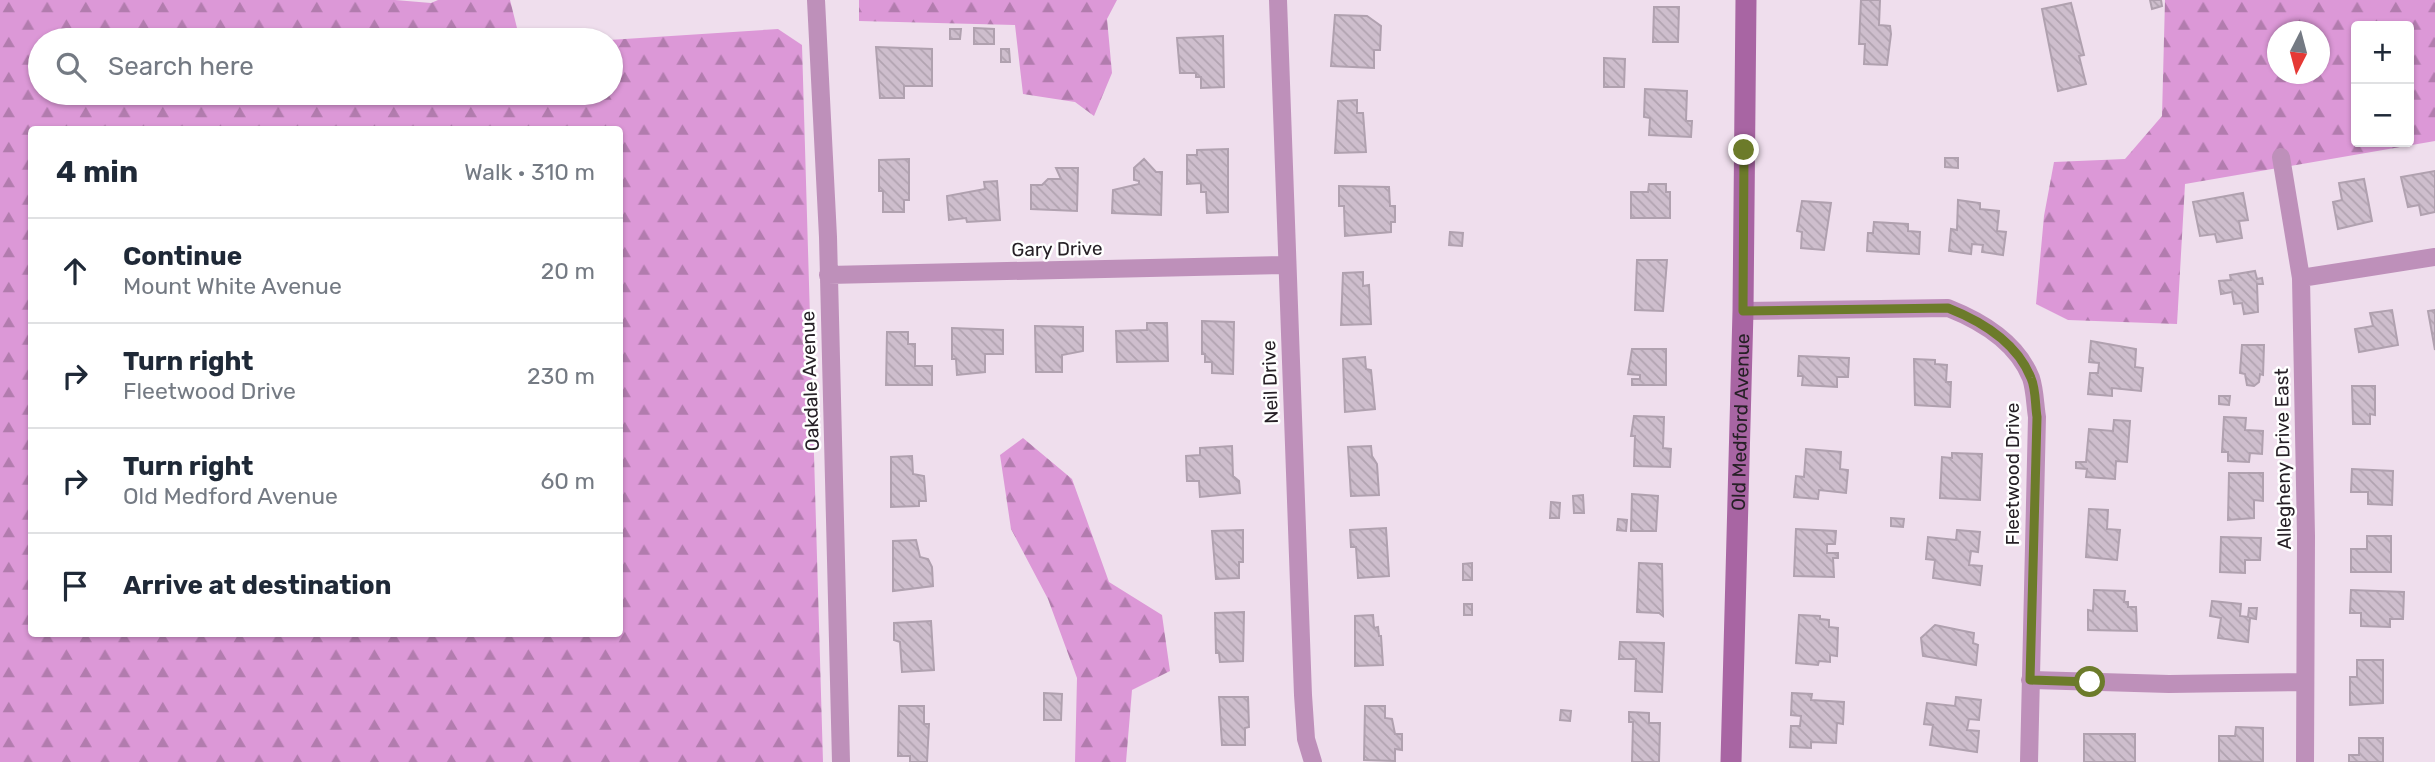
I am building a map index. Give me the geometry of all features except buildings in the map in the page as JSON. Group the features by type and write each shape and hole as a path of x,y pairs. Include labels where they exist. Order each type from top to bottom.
{"street":[{"name":"Oakdale Avenue","path":"816,0 828,275 841,762"},
{"name":"Neil Drive","path":"1278,0 1304,706 1306,739 1313,762"},
{"name":"Old Medford Avenue","path":"1731,762 1743,311 1746,0"},
{"name":"Allegheny Drive East","path":"2281,158 2301,278 2306,536 2305,762"},
{"path":"2301,278 2435,257"},
{"name":"Gary Drive","path":"828,275 1287,265"},
{"name":"Fleetwood Drive","path":"1743,311 1948,308 1977,319 2018,356 2032,379 2037,417 2029,762"},
{"path":"2030,680 2169,684 2304,682"}],"green space":[{"path":"0,0 395,0 431,3 438,0 510,0 517,28 28,28 28,105 623,105 623,39 778,29 802,45 823,762 0,762"},
{"path":"859,0 1117,0 1107,19 1112,73 1094,116 1075,102 1023,94 1015,25 859,21"},
{"path":"2165,0 2435,0 2435,141 2414,145 2414,21 2351,21 2351,147 2400,147 2185,184 2177,324 2068,320 2036,304 2044,216 2054,162 2125,159 2162,116"},
{"path":"1023,438 1072,479 1109,582 1162,615 1170,671 1132,690 1126,762 1075,762 1077,678 1048,599 1011,529 1000,455"}],"route":[{"path":"1744,150 1743,311 1920,306 1948,308 1977,319 2018,356 2032,379 2037,417 2030,680 2090,682"}]}
